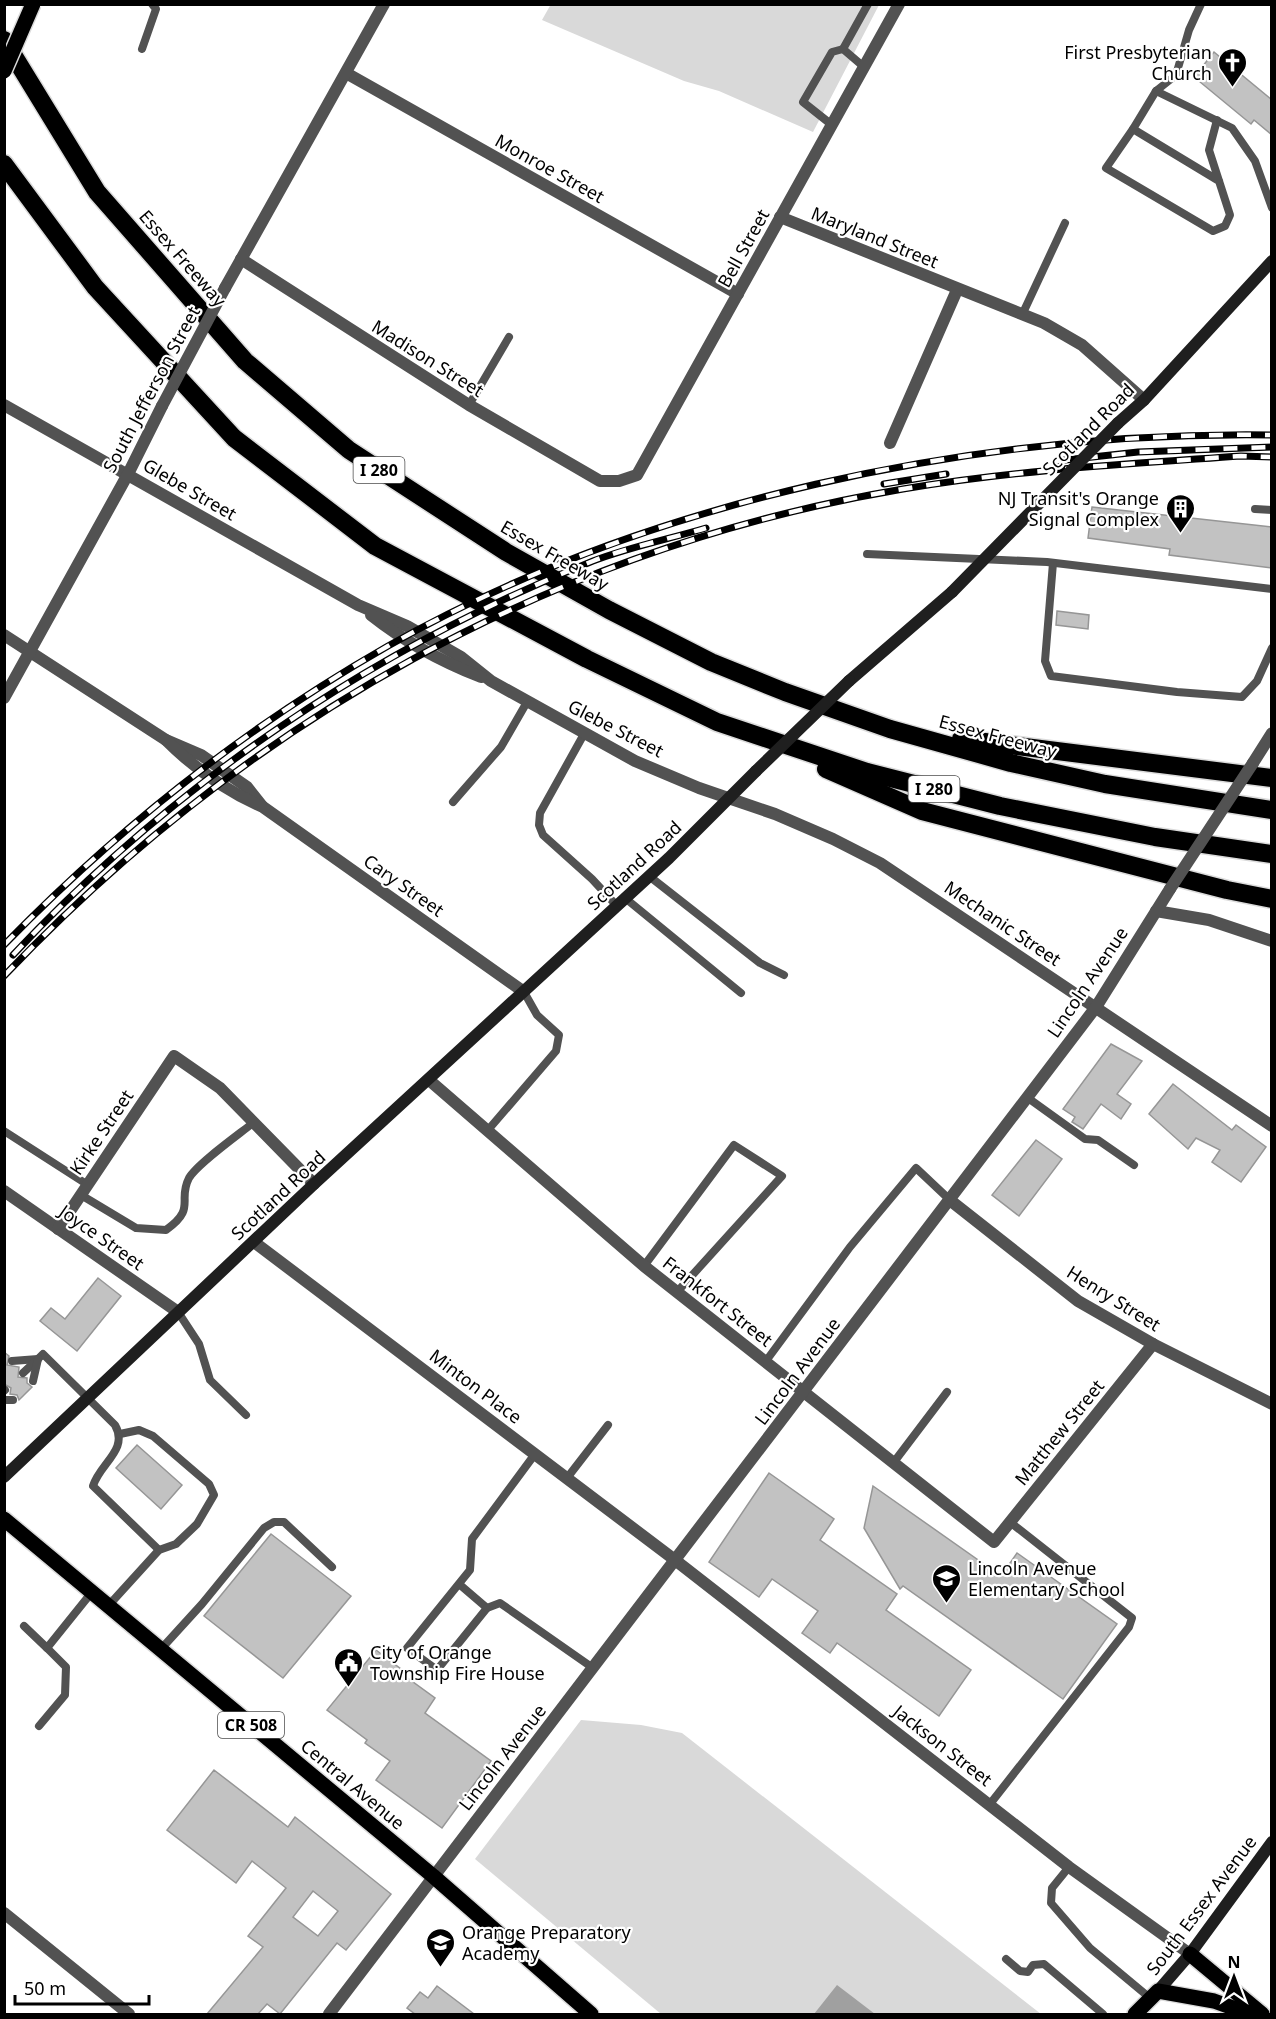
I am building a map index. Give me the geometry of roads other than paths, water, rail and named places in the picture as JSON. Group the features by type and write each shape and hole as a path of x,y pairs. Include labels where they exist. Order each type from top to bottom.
{"highway":[{"name":"Essex Freeway","path":"4,40 97,192 246,362 349,450 506,552 609,610 711,662 784,692 890,729 1011,764 1095,782 1272,810"},
{"name":"I 280","path":"4,164 95,286 234,438 375,546 587,659 717,722 867,772 1000,806 1155,837 1272,854"},
{"path":"717,722 922,811 1227,891 1272,898"},
{"path":"890,729 1078,755 1272,778"}],"main road":[{"path":"4,71 33,4"},
{"name":"Scotland Road","path":"4,1477 314,1184 650,876 849,681 952,592 1118,423 1144,400 1272,261"},
{"name":"Central Avenue","path":"4,1519 433,1876 591,2014"},
{"name":"South Essex Avenue","path":"1154,1994 1190,1954 1272,1842"},
{"path":"1190,1954 1262,2014"},
{"path":"1135,2014 1154,1994 1214,2001 1250,2014"}],"street":[{"name":"South Jefferson Street","path":"4,698 128,474 225,288 384,4"},
{"name":"Bell Street","path":"600,481 619,481 637,475 899,4"},
{"name":"Monroe Street","path":"346,73 738,294"},
{"name":"Maryland Street","path":"780,217 1044,323 1082,345 1144,400"},
{"name":"Madison Street","path":"241,259 469,405 600,481"},
{"path":"890,443 957,290"},
{"name":"Glebe Street","path":"4,405 358,605 407,626 461,657 492,681 584,734 635,760 729,798"},
{"name":"Cary Street","path":"4,635 166,740 191,765 235,795 264,807 524,992"},
{"name":"Lincoln Avenue","path":"329,2014 951,1201 1096,1007 1272,733"},
{"name":"Mechanic Street","path":"729,798 833,839 880,863 1272,1126"},
{"path":"1156,911 1209,920 1272,941"},
{"name":"Kirke Street","path":"58,1229 174,1056 220,1088 253,1123"},
{"name":"Frankfort Street","path":"429,1080 644,1266 994,1542"},
{"path":"253,1123 314,1184"},
{"name":"Joyce Street","path":"4,1191 178,1312"},
{"name":"Henry Street","path":"951,1201 1078,1300 1153,1344 1272,1404"},
{"name":"Minton Place","path":"255,1242 675,1560"},
{"name":"Matthew Street","path":"994,1542 1153,1344"},
{"name":"Jackson Street","path":"675,1560 1069,1867 1190,1954"},
{"path":"4,1913 129,2014"}],"lane":[{"path":"142,49 156,9 152,4"},
{"path":"832,125 803,102 832,52 843,49 868,4"},
{"path":"1201,4 1189,30 1176,75 1156,92 1106,168 1213,231 1225,226 1230,215 1209,150 1217,120"},
{"path":"843,49 864,67"},
{"path":"1156,92 1232,128 1245,143 1255,161 1272,208"},
{"path":"1132,129 1219,182"},
{"path":"1022,315 1065,223"},
{"path":"469,405 509,337"},
{"path":"1255,509 1272,510"},
{"path":"867,554 1053,563 1272,589"},
{"path":"1053,563 1045,661 1051,676 1177,692 1242,697 1257,681 1272,648"},
{"path":"453,802 501,747 527,702"},
{"path":"584,734 540,813 539,825 543,835 621,902 741,993"},
{"path":"650,876 760,963 784,975"},
{"path":"488,1130 556,1051 560,1035 537,1015 524,992"},
{"path":"1028,1098 1085,1139 1098,1140 1134,1165"},
{"path":"4,1131 136,1228 166,1230 179,1221 187,1204 184,1190 190,1176 253,1123"},
{"path":"644,1266 734,1144 782,1176 677,1292"},
{"path":"766,1361 850,1247 916,1168 951,1201"},
{"path":"178,1312 199,1344 210,1380 246,1415"},
{"path":"23,1373 43,1354 89,1397 120,1434 118,1448 96,1476 93,1486 159,1550"},
{"path":"12,1361 38,1359"},
{"path":"33,1381 38,1359"},
{"path":"894,1462 947,1392"},
{"path":"567,1478 608,1425"},
{"path":"109,1605 159,1550 176,1544 197,1524 214,1495 209,1484 153,1436 139,1430 120,1434"},
{"path":"535,1454 472,1539 470,1570 407,1648 436,1670 487,1608 501,1603 593,1668"},
{"path":"161,1649 202,1604 264,1528 274,1522 284,1522 332,1567"},
{"path":"990,1804 1129,1627 1132,1618 1010,1522"},
{"path":"459,1584 487,1608"},
{"path":"47,1648 92,1592"},
{"path":"24,1626 66,1667 64,1695 39,1726"},
{"path":"1069,1867 1052,1888 1051,1903 1090,1948 1154,1994"},
{"path":"1006,1959 1020,1971 1028,1972 1034,1965 1044,1964 1103,2014"}],"railway":[{"path":"4,945 92,860 138,820 234,745 284,710 388,646 488,595 593,551 703,514 816,484 930,462 1045,446 1160,437 1272,435"},
{"path":"1056,461 1138,452 1272,447"},
{"path":"4,976 98,884 198,800 303,725 414,659 529,602 649,554 774,516 903,489 1072,468 1241,456 1272,457"},
{"path":"884,484 946,474"},
{"path":"13,955 75,892 141,833 281,726 356,679 433,635 512,596 593,561 706,528"}],"place":[{"name":"First Presbyterian Church","path":"1233,88"},
{"name":"NJ Transit's Orange Signal Complex","path":"1180,534"},
{"name":"Lincoln Avenue Elementary School","path":"947,1604"},
{"name":"City of Orange Township Fire House","path":"349,1688"},
{"name":"Orange Preparatory Academy","path":"441,1968"}]}
